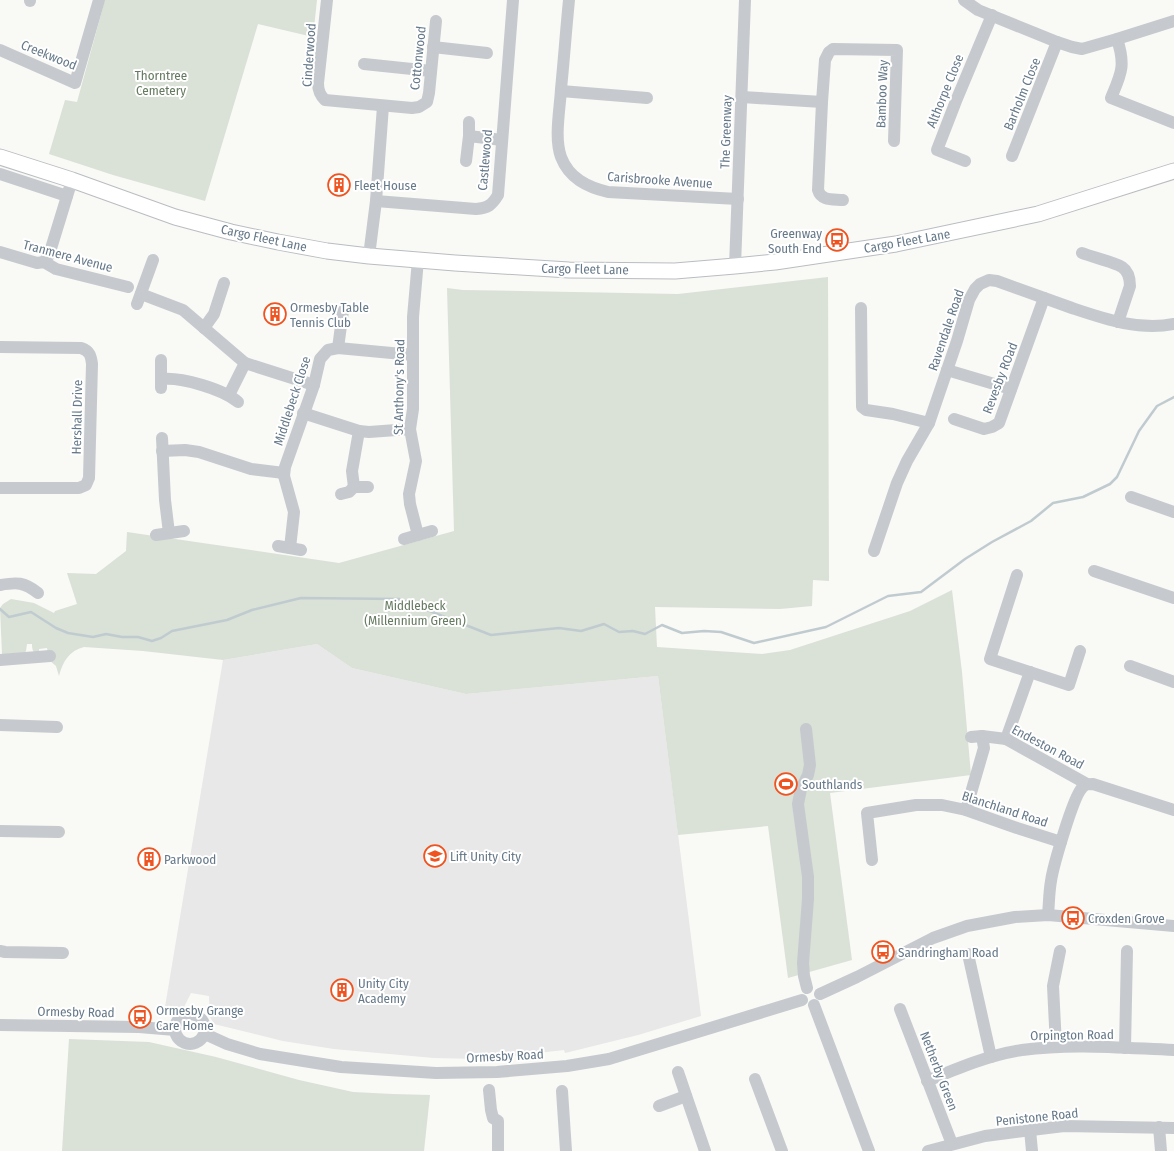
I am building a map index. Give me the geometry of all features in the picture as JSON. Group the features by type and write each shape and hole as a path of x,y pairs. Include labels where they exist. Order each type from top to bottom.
{"main road":[{"name":"Cargo Fleet Lane","path":"0,157 72,180 175,217 231,232 327,251 369,256 569,270 675,270 735,266 775,262 882,246 971,229 1038,214 1174,171"}],"street":[{"name":"Creekwood","path":"0,50 75,83 99,0"},
{"name":"Cinderwood","path":"327,0 318,83 318,90 321,96 326,100 384,106"},
{"name":"Castlewood","path":"376,201 476,209 486,208 493,203 498,195 513,0"},
{"name":"Carisbrooke Avenue","path":"569,0 558,116 560,156 568,170 591,188 608,192 738,199"},
{"name":"The Greenway","path":"735,266 745,0"},
{"path":"964,0 978,10 1057,42 1082,49 1174,21"},
{"name":"Althorpe Close","path":"965,161 937,150 992,15"},
{"name":"Cottonwood","path":"384,106 412,108 427,102 436,21"},
{"path":"1117,39 1122,53 1122,66 1111,98 1174,123"},
{"name":"Barholm Close","path":"1012,156 1057,42"},
{"path":"433,47 487,53"},
{"name":"Bamboo Way","path":"843,200 826,198 819,194 818,190 825,60 829,52 833,49 898,50 894,141"},
{"path":"364,64 431,71"},
{"path":"561,91 647,98"},
{"path":"742,97 822,102"},
{"path":"369,256 376,201 384,106"},
{"path":"466,161 469,122"},
{"path":"468,136 502,140"},
{"path":"0,174 67,196"},
{"path":"44,262 50,255 72,180"},
{"name":"Tranmere Avenue","path":"0,252 38,263 44,262 56,268 128,287"},
{"path":"1082,253 1121,266 1127,272 1130,286 1118,322"},
{"path":"153,260 139,299 178,307 245,363 314,385"},
{"name":"St Anthony's Road","path":"418,260 413,317 413,409 410,429 416,461 409,494 418,535"},
{"name":"Ravendale Road","path":"874,551 897,483 907,461 929,423 969,300 974,289 980,284 989,280 997,281 1118,322 1148,326 1164,326 1174,324"},
{"path":"204,328 214,314 224,284"},
{"name":"Revesby ROad","path":"954,419 984,429 999,423 1044,298"},
{"path":"861,308 862,407 873,412 893,414 929,423"},
{"path":"343,311 338,348 414,355"},
{"name":"Hershall Drive","path":"0,347 81,348 87,350 91,355 92,364 89,478 86,485 79,488 0,488"},
{"name":"Middlebeck Close","path":"284,473 303,413 314,385 320,358 328,350 338,348"},
{"path":"161,360 161,384 182,380 234,399 245,363"},
{"path":"947,370 1011,389"},
{"path":"303,413 359,431 369,432 410,429"},
{"path":"354,487 352,471 359,431"},
{"path":"162,438 165,500 169,532"},
{"path":"162,451 185,450 199,452 251,470 284,473 294,512 296,549 278,546"},
{"path":"341,494 349,492 354,487 368,487"},
{"path":"1131,497 1174,512"},
{"path":"156,535 184,531"},
{"path":"404,539 432,531"},
{"path":"1094,572 1174,598"},
{"path":"1017,575 990,658 1069,685 1080,651"},
{"path":"0,584 16,582 35,587"},
{"path":"0,660 50,656"},
{"path":"1130,666 1174,682"},
{"path":"1006,740 1030,672"},
{"path":"0,726 57,727"},
{"path":"806,729 810,765 808,775 801,789 798,804 808,878 808,899 803,963 804,976 808,988"},
{"name":"Endeston Road","path":"966,810 984,748 977,737 1006,740 1087,784 1093,784 1111,789 1174,810"},
{"path":"1048,915 1051,880 1061,842 1077,794 1082,787 1087,784"},
{"name":"Blanchland Road","path":"872,860 868,813 916,805 942,805 966,810 1061,842"},
{"path":"0,831 59,832"},
{"path":"820,994 933,938 973,925 1015,917 1048,915 1174,926"},
{"path":"0,951 63,953"},
{"path":"1056,1046 1053,986 1060,951"},
{"path":"1125,1048 1127,951"},
{"path":"968,954 991,1057"},
{"path":"808,988 816,988 820,994 819,1001 814,1005 807,1005 802,1000 803,993 808,988"},
{"name":"Ormesby Road","path":"205,1034 227,1044 260,1054 341,1067 436,1073 497,1072 567,1066 609,1058 802,1000"},
{"path":"814,1005 839,1075 869,1151"},
{"name":"Netherby Green","path":"900,1009 952,1144"},
{"path":"189,1014 194,1014 200,1018 204,1025 205,1034 197,1043 190,1044 181,1041 175,1030 176,1024 182,1017 189,1014"},
{"name":"Ormesby Road","path":"0,1025 139,1027 175,1030"},
{"name":"Orpington Road","path":"927,1081 991,1057 1021,1050 1056,1046 1174,1050"},
{"path":"755,1079 782,1151"},
{"path":"677,1080 686,1096 705,1151"},
{"path":"489,1090 493,1118 498,1121 498,1151"},
{"path":"562,1091 566,1151"},
{"path":"659,1106 686,1096"},
{"name":"Penistone Road","path":"928,1151 985,1136 1064,1126 1174,1128"},
{"path":"1159,1127 1161,1151"},
{"path":"1030,1130 1032,1151"}],"shaded area":[{"name":"Lift Unity City","path":"317,644 352,668 466,694 658,676 701,1016 638,1035 565,1053 564,1050 483,1059 434,1058 334,1049 283,1041 214,1024 210,1017 209,996 191,993 179,1014 175,1015 164,1013 223,660"}],"green space":[{"name":"Thorntree Cemetery","path":"105,0 317,0 313,37 258,24 205,201 113,175 49,154 65,100 77,102"},
{"name":"Middlebeck (Millennium Green)","path":"828,277 829,581 813,580 812,606 780,609 655,607 657,647 762,654 790,650 910,611 952,590 962,672 971,775 830,793 852,960 788,978 768,826 678,835 658,676 466,694 352,668 317,644 223,660 143,651 84,647 74,651 67,657 59,676 56,666 49,660 47,648 39,649 39,654 33,651 32,644 27,644 24,654 2,654 0,608 3,604 11,599 34,603 54,613 55,611 77,604 67,573 96,574 126,551 127,532 339,563 454,531 447,288 463,290 678,294"},
{"path":"69,1039 149,1042 216,1057 299,1080 353,1092 430,1095 424,1151 62,1151"}],"waterway":[{"path":"0,609 9,617 31,612 56,628 68,633 93,637 106,634 122,637 138,637 152,641 161,638 172,631 227,620 252,610 301,598 399,599 491,635 559,628 581,631 604,624 619,632 633,631 645,634 662,625 682,633 704,631 721,632 754,643 826,627 888,596 921,592 965,559 992,542 1031,521 1053,503 1083,497 1110,484 1117,477 1139,431 1157,406 1174,397"}],"place":[{"name":"Fleet House","path":"339,185"},
{"name":"Greenway South End","path":"837,240"},
{"name":"Ormesby Table Tennis Club","path":"275,314"},
{"name":"Southlands","path":"786,784"},
{"name":"Lift Unity City","path":"435,856"},
{"name":"Parkwood","path":"149,859"},
{"name":"Croxden Grove","path":"1073,918"},
{"name":"Sandringham Road","path":"883,952"},
{"name":"Unity City Academy","path":"342,990"},
{"name":"Ormesby Grange Care Home","path":"140,1017"}]}
